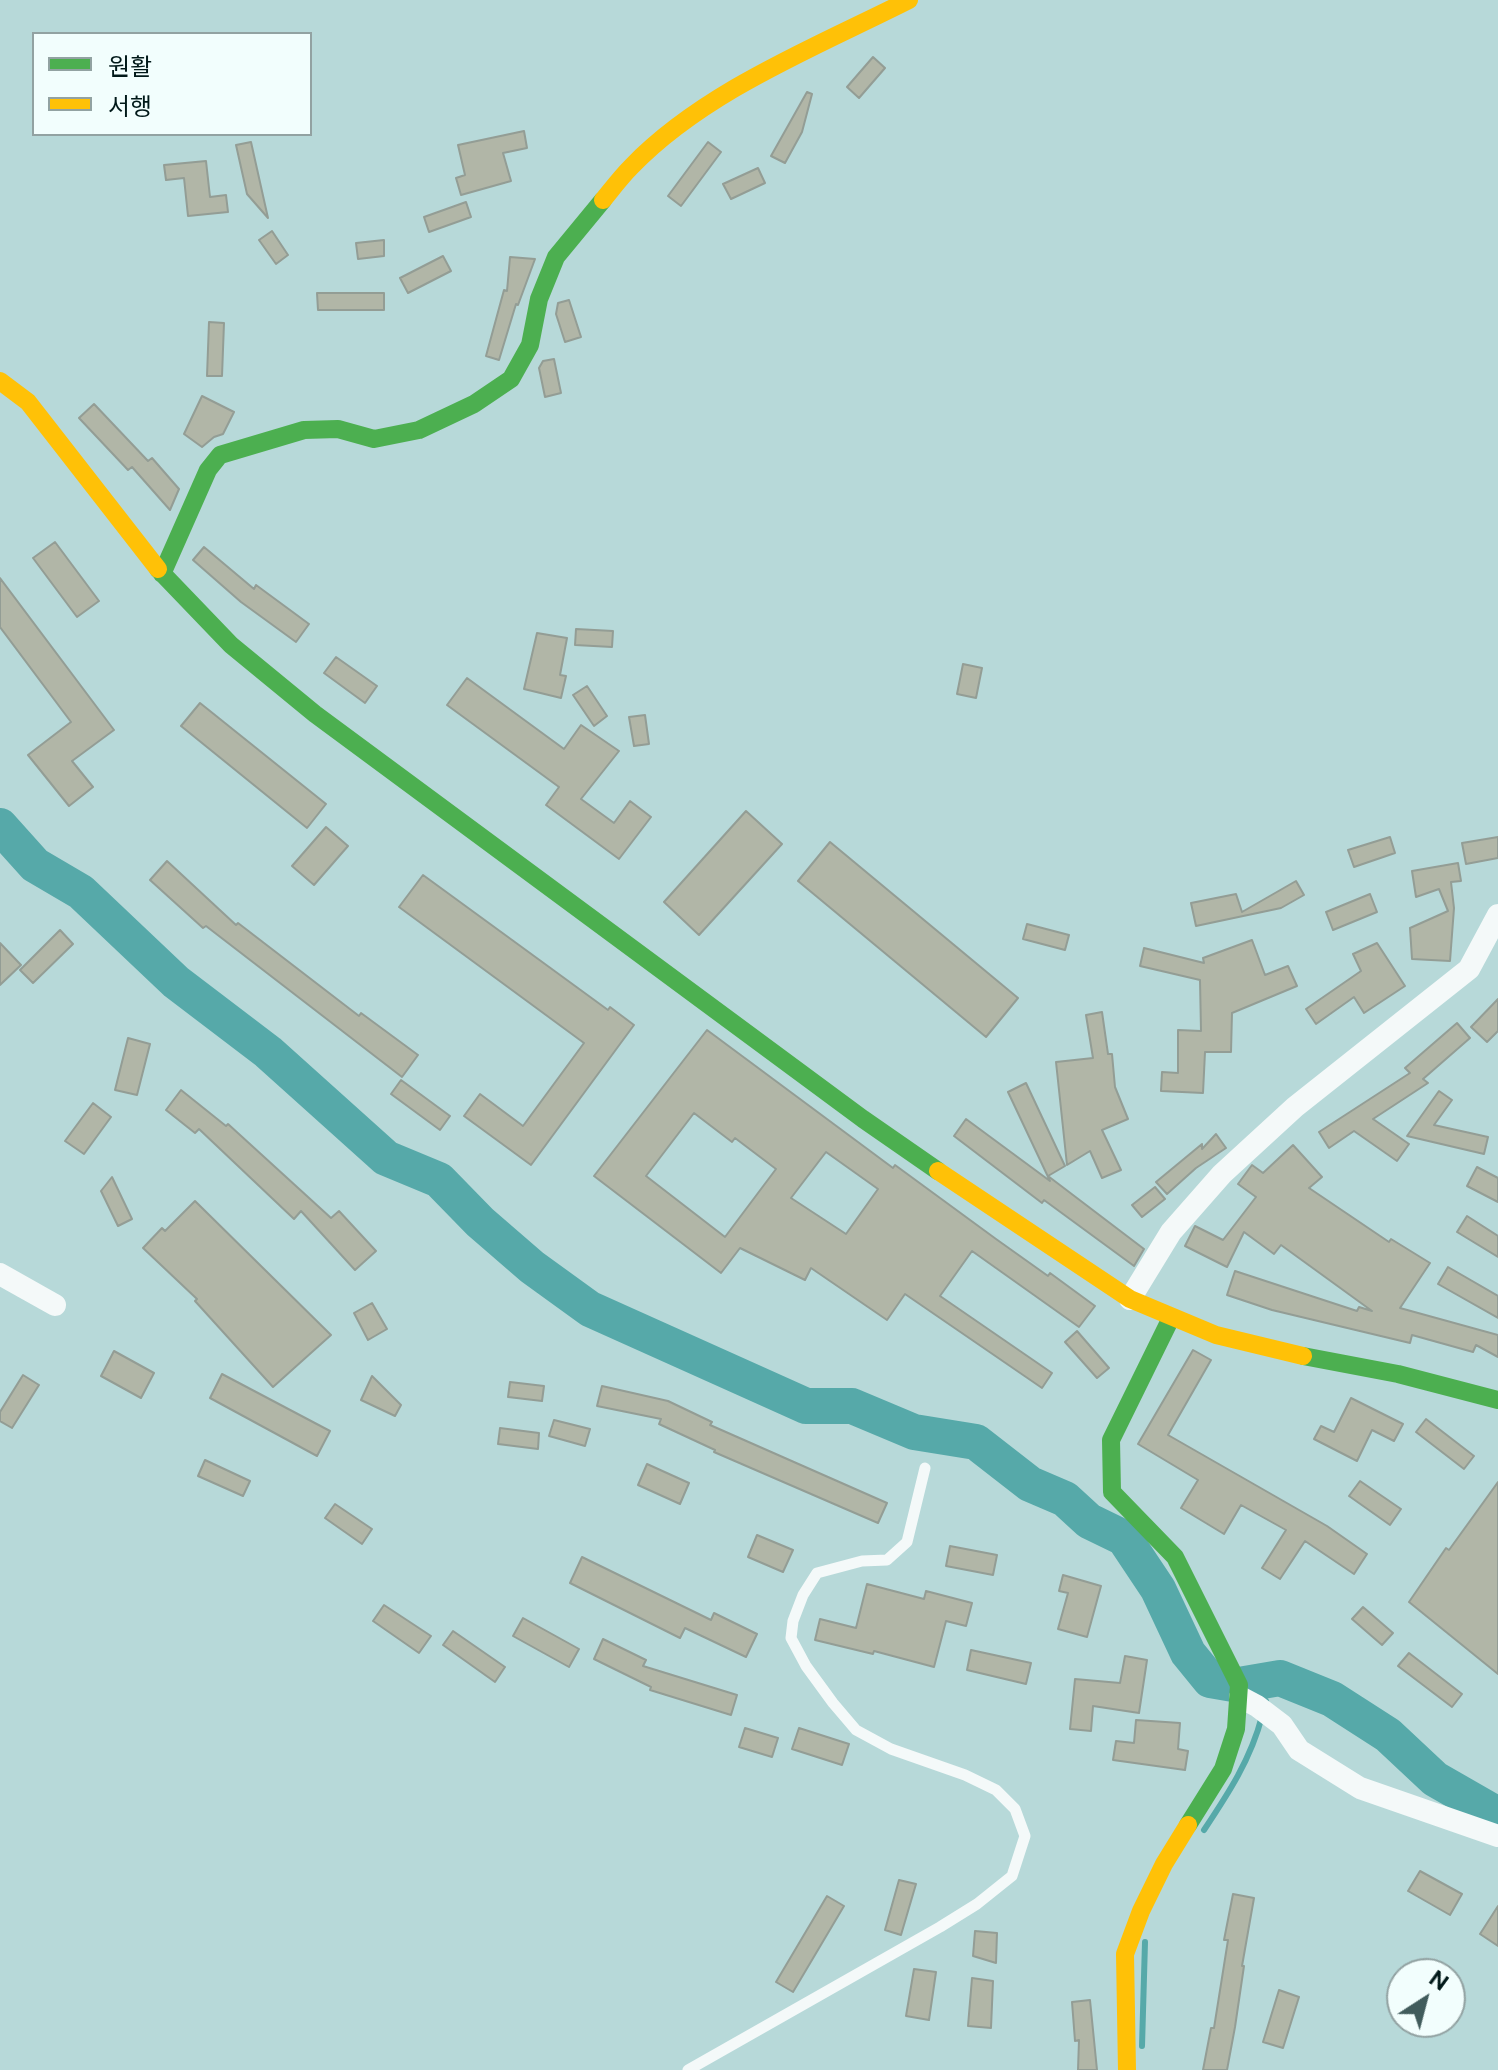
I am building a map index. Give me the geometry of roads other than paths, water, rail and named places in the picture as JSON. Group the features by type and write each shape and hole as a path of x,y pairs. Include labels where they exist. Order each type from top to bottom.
{"street":[{"path":"162,574 208,470 220,455 304,430 338,429 374,439 419,430 474,404 511,379 530,345 539,299 556,257 631,166 679,126 738,86 909,0"},
{"path":"0,381 28,402 162,574 231,645 315,714 863,1119 991,1208 1134,1301 1216,1335 1266,1349 1398,1374 1498,1400"},
{"path":"1134,1301 1171,1232 1222,1174 1295,1107 1469,969 1498,915"},
{"path":"0,1274 55,1305"},
{"path":"1127,2070 1125,1954 1141,1911 1164,1864 1223,1769 1236,1729 1240,1697 1239,1685 1175,1557 1112,1492 1111,1440 1164,1315"},
{"path":"1240,1697 1282,1725 1299,1750 1360,1788 1498,1836"}],"lane":[{"path":"688,2070 940,1927 1012,1876 1025,1836 1015,1809 996,1790 965,1775 891,1749 856,1730 806,1666 791,1638 793,1621 803,1595 817,1573 862,1561 887,1560 907,1542 925,1468"}],"waterway":[{"path":"0,826 35,865 81,892 176,982 268,1052 386,1158 439,1180 480,1222 532,1267 590,1309 806,1406 852,1406 914,1432 976,1442 1030,1484 1065,1499 1089,1521 1124,1538 1158,1589 1188,1653 1210,1680 1239,1685 1280,1678 1332,1699 1388,1735 1435,1779 1498,1815"},
{"path":"1250,1684 1266,1701"},
{"path":"1204,1830 1245,1761 1262,1716"},
{"path":"1142,2046 1145,1942"}]}
